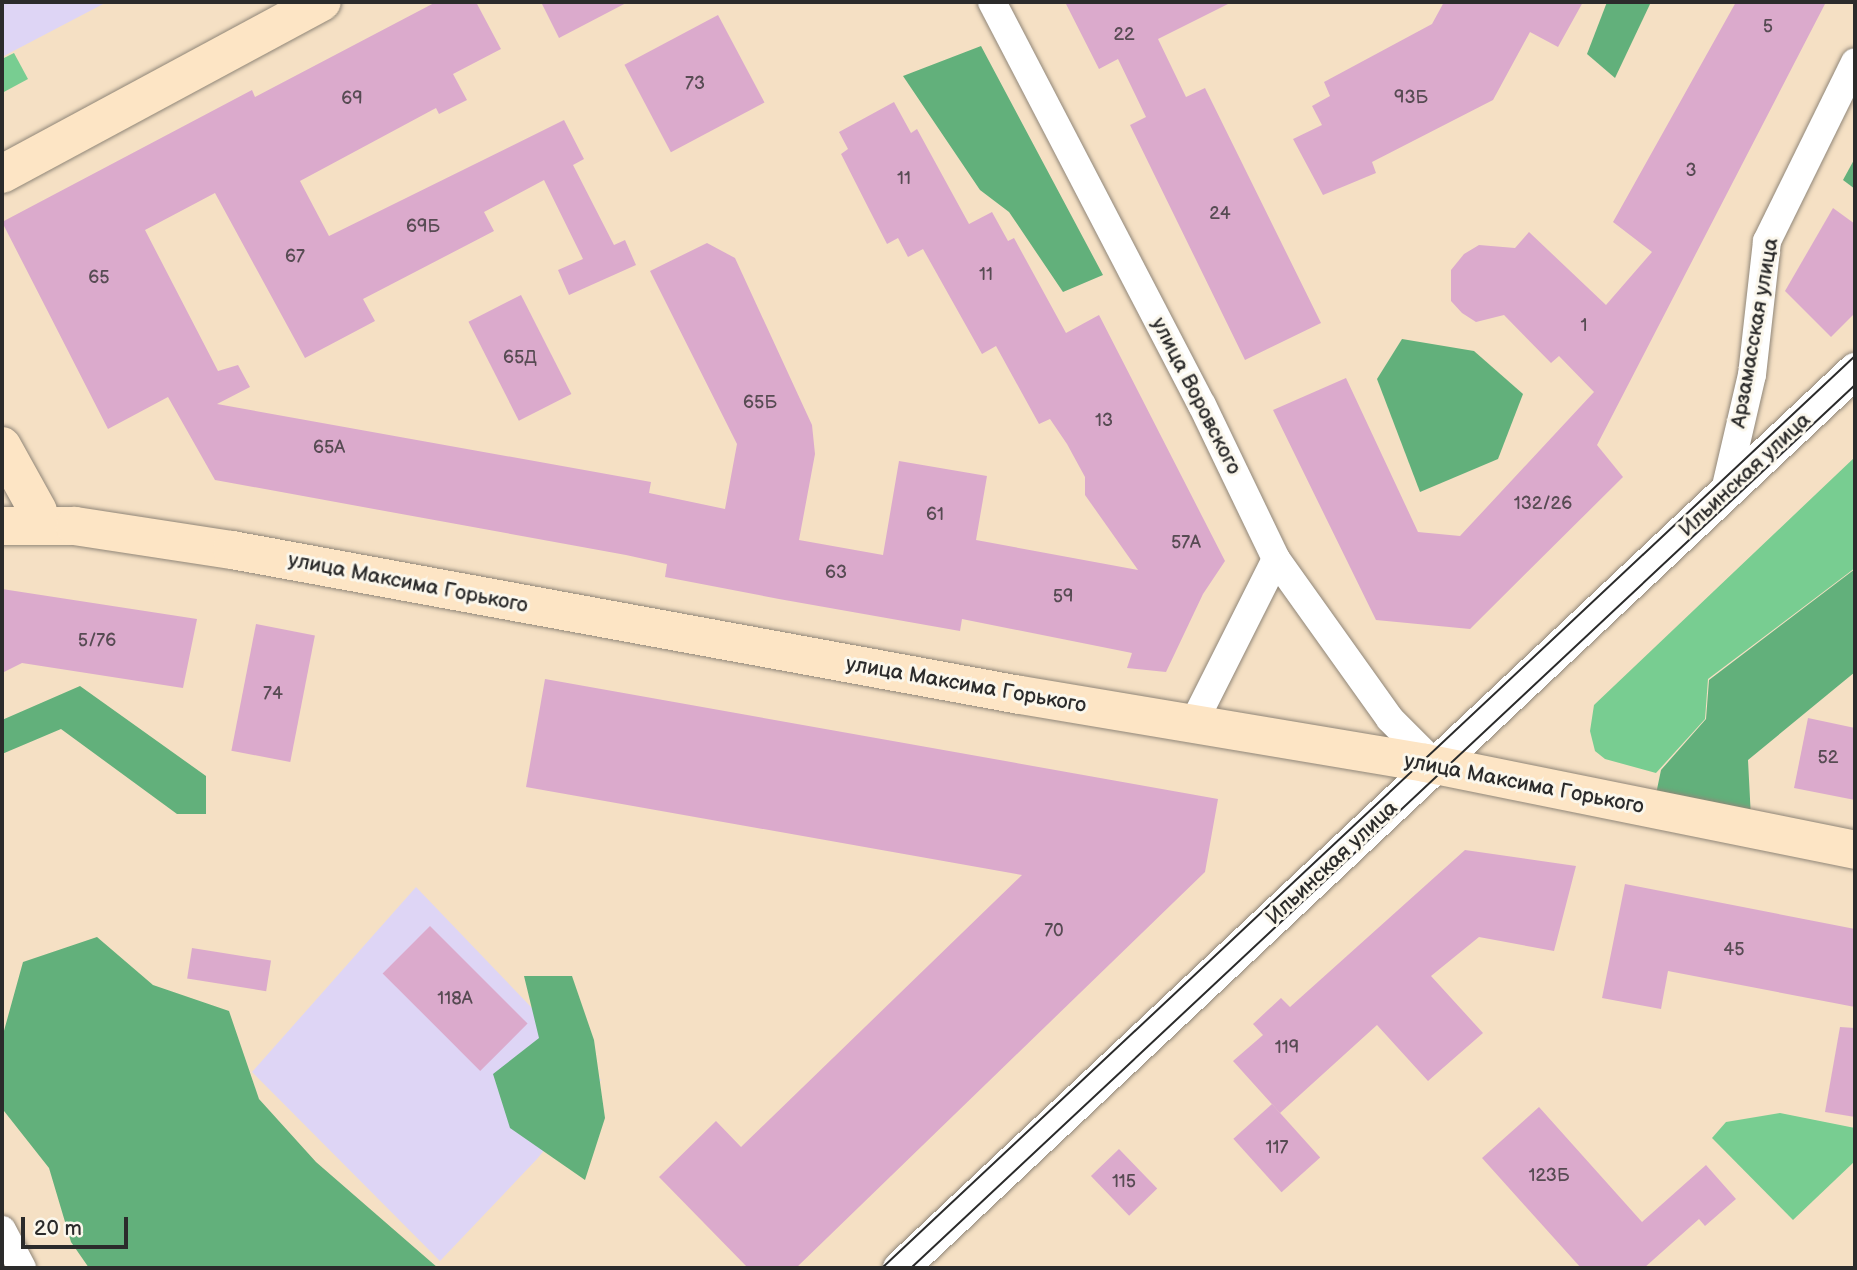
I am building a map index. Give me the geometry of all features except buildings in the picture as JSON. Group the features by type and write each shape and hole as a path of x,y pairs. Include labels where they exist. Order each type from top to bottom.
{"main road":[{"path":"2,174 89,124 322,2"},
{"path":"2,142 89,124"},
{"path":"2,446 38,510"},
{"path":"2,499 38,510 75,526"},
{"path":"2,526 75,526"},
{"name":"улица Максима Горького","path":"75,526 232,550 1192,726 1437,766 1855,850"}],"street":[{"name":"улица Воровского","path":"992,2 1202,405 1276,559 1390,719 1437,766"},
{"name":"Арзамасская улица","path":"1724,495 1752,375 1768,241 1855,62"},
{"name":"Ильинская улица","path":"900,1268 1437,766 1855,370"},
{"path":"1192,726 1276,559"},
{"path":"2,1230 22,1268"}],"shaded area":[{"path":"2,2 107,2 2,57"},
{"path":"416,887 601,1080 537,1159 440,1261 252,1072"}],"green space":[{"path":"1607,2 1651,2 1615,78 1587,54"},
{"path":"981,46 1103,275 1063,292 1009,212 980,190 903,76"},
{"path":"14,53 28,79 2,93 2,59"},
{"path":"1855,158 1855,189 1843,180"},
{"path":"1402,339 1474,351 1523,394 1498,459 1420,492 1377,379"},
{"path":"1855,457 1855,568 1708,679 1705,719 1656,773 1605,759 1595,751 1590,731 1594,705"},
{"path":"1855,569 1855,672 1748,760 1751,818 1655,799 1661,770 1706,719 1709,680"},
{"path":"80,686 206,776 206,814 177,814 61,729 2,754 2,720"},
{"path":"97,937 153,985 229,1011 259,1099 316,1162 438,1268 89,1268 71,1242 49,1168 4,1111 2,1038 23,962"},
{"path":"524,976 572,976 594,1040 605,1118 585,1180 510,1128 493,1074 539,1038"},
{"path":"1780,1113 1855,1128 1855,1161 1793,1220 1712,1138 1726,1122"}],"tram line":[{"path":"882,1268 1855,356"},
{"path":"911,1268 1855,385"}]}
